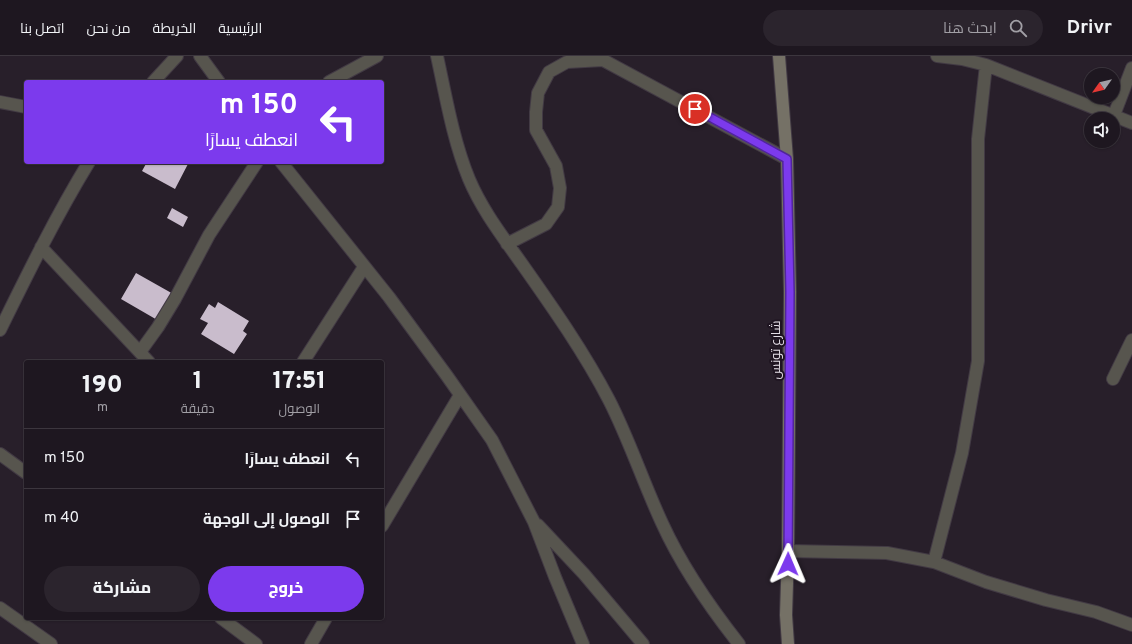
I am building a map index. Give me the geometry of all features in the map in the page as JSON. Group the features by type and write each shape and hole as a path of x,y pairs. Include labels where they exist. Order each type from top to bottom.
{"street":[{"path":"154,80 177,56"},
{"path":"200,56 218,80"},
{"path":"333,80 377,56"},
{"path":"437,56 459,153 470,180 487,213 507,244 587,360 610,402 662,523 684,567 715,614 739,644"},
{"name":"شارع تونس","path":"779,56 787,159 790,292 788,551 786,615 788,644"},
{"path":"937,56 962,59 986,65 1106,112"},
{"path":"507,244 546,224 558,207 560,188 556,166 536,130 536,112 538,93 549,72 567,62 603,60 787,159"},
{"path":"934,562 962,453 978,361 978,139 986,65"},
{"path":"1115,112 1132,68"},
{"path":"0,102 24,107"},
{"path":"1120,118 1132,123"},
{"path":"0,330 41,247 71,191 88,164"},
{"path":"140,352 175,299 209,235 256,164"},
{"path":"283,164 389,298 492,440 534,522 583,644"},
{"path":"41,247 147,360"},
{"path":"304,360 364,266"},
{"path":"1113,379 1132,340"},
{"path":"384,523 460,395"},
{"path":"0,454 24,472"},
{"path":"534,522 584,574 643,644"},
{"path":"788,551 887,553 934,562 986,582 1046,600 1096,612 1132,625"},
{"path":"0,608 51,644"},
{"path":"224,620 256,644"},
{"path":"311,644 325,620"}],"building":[{"path":"146,164 188,164 175,189 142,171"},
{"path":"172,208 188,217 183,227 167,218"},
{"path":"136,273 175,295 159,321 121,299"},
{"path":"218,302 249,321 243,331 247,334 234,354 201,334 208,323 200,319 209,304 215,308"}],"route":[{"path":"695,109 787,159 790,292 788,564"}]}
